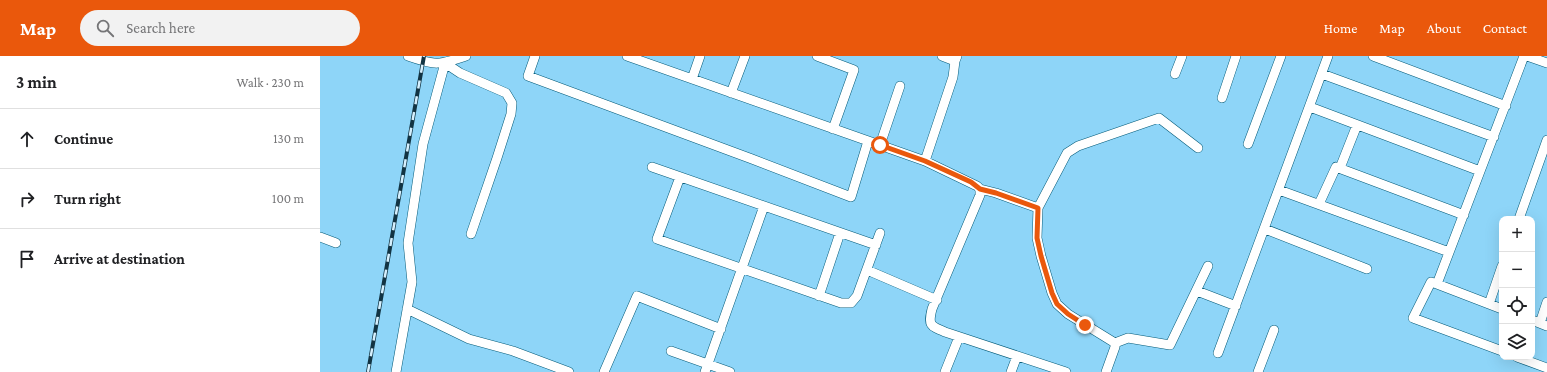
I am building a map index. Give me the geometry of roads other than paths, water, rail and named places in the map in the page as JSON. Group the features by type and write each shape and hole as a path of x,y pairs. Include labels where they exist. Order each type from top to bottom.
{"street":[{"path":"408,56 423,62 436,64 445,63 466,56"},
{"path":"535,56 528,76 851,197 868,141"},
{"path":"627,56 925,161 971,182 980,189 1038,208"},
{"path":"692,79 700,56"},
{"path":"731,93 745,56"},
{"path":"817,56 854,70 833,128"},
{"path":"925,161 953,77 956,59 942,56"},
{"path":"1175,74 1182,56"},
{"path":"1222,98 1236,56"},
{"path":"1248,144 1281,56"},
{"path":"1218,353 1328,56"},
{"path":"1373,56 1506,106"},
{"path":"1437,284 1524,56"},
{"path":"1527,56 1547,63"},
{"path":"445,63 460,73 506,93 512,103 511,114 497,158 470,234"},
{"path":"396,372 412,282 408,242 422,152 445,63"},
{"path":"1322,74 1494,137"},
{"path":"880,145 900,86"},
{"path":"1310,107 1480,171"},
{"path":"1115,343 1068,314 1057,304 1052,293 1037,238 1038,208 1067,153 1078,146 1159,118 1198,148"},
{"path":"1340,168 1357,124"},
{"path":"1520,216 1547,140"},
{"path":"652,167 876,245"},
{"path":"1319,204 1336,167 1464,215"},
{"path":"680,177 658,238 840,303 851,303 857,296 880,233"},
{"path":"980,189 980,195 930,319 931,324 934,328 1063,372"},
{"path":"1279,190 1449,252"},
{"path":"706,368 743,269 764,206"},
{"path":"1265,229 1367,268"},
{"path":"819,296 840,233"},
{"path":"320,237 336,243"},
{"path":"1115,343 1128,338 1170,345 1208,266"},
{"path":"867,270 937,300"},
{"path":"1489,304 1499,275"},
{"path":"1499,308 1431,282 1413,318 1499,350"},
{"path":"1197,291 1236,306"},
{"path":"604,372 637,296 721,328"},
{"path":"1540,323 1547,302"},
{"path":"407,309 469,339 513,351 569,372"},
{"path":"1258,372 1274,330"},
{"path":"945,372 959,337"},
{"path":"1106,372 1116,347 1115,343"},
{"path":"671,351 706,368 730,372"},
{"path":"1011,372 1017,356"},
{"path":"1525,360 1547,368"}],"railway":[{"path":"368,372 424,56"}]}
